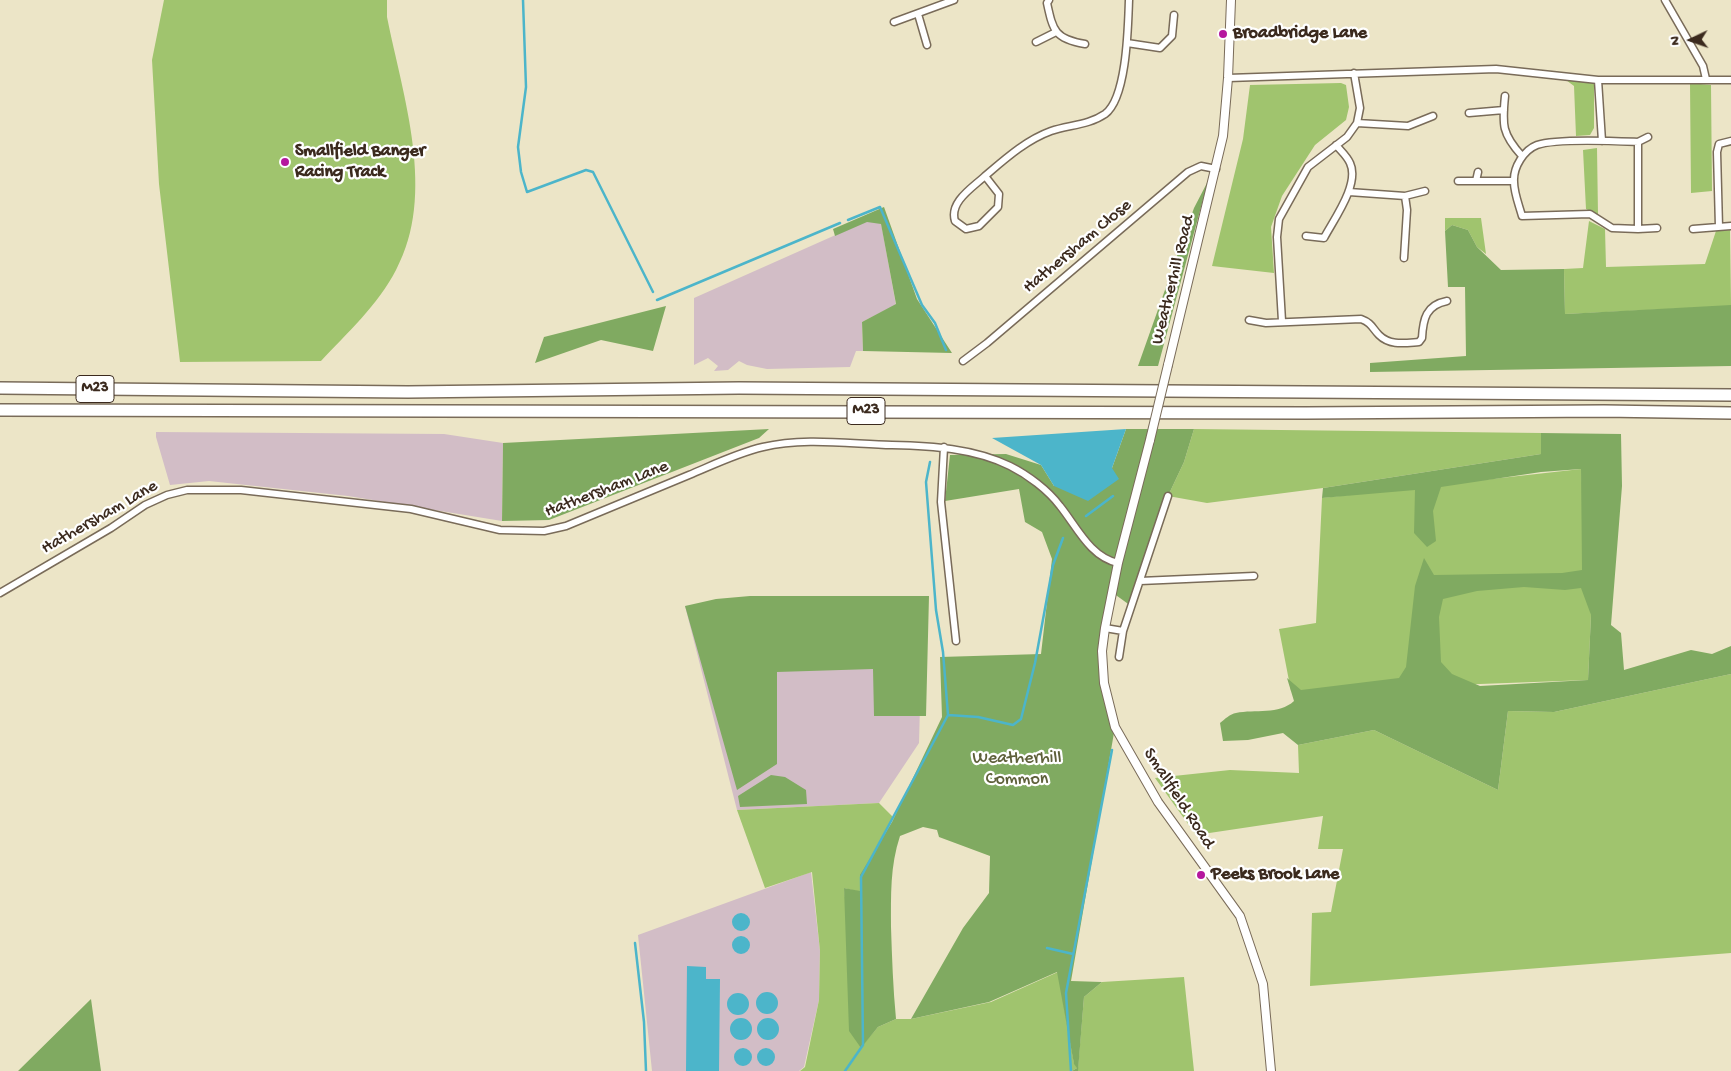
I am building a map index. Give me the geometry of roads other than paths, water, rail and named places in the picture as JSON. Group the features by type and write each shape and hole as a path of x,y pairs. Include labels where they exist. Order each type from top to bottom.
{"highway":[{"name":"M23","path":"0,388 418,392 739,388 1731,395"},
{"name":"M23","path":"0,410 1306,413 1604,411 1731,413"}],"street":[{"path":"894,22 953,0"},
{"path":"1049,0 1047,3 1056,32 1066,41 1085,44"},
{"path":"985,176 999,194 998,207 979,226 966,229 955,221 954,208 957,203 985,176 1017,149 1051,131 1079,125 1106,113 1119,92 1126,43 1129,0"},
{"name":"Weatherhill Road","path":"1118,563 1150,440 1223,136 1228,78 1231,0"},
{"path":"1664,0 1703,66 1706,79"},
{"path":"918,14 927,45"},
{"path":"1126,43 1160,48 1172,36 1174,15"},
{"path":"1036,42 1056,32"},
{"path":"1228,78 1496,69 1598,80 1642,82 1706,79 1731,80"},
{"path":"1282,321 1277,236 1280,218 1308,167 1352,131 1357,123 1360,108 1354,73"},
{"path":"1598,80 1602,141"},
{"path":"1505,96 1503,130 1509,141 1522,156"},
{"path":"1469,113 1504,110"},
{"path":"1357,123 1408,126 1433,116"},
{"path":"1648,137 1638,142 1602,141 1538,145 1522,156 1513,181 1522,216 1590,214 1612,228 1657,228"},
{"path":"1719,227 1717,152 1719,144 1731,140"},
{"path":"1638,142 1638,228"},
{"path":"1306,236 1324,238 1349,192 1353,180 1351,165 1336,145"},
{"name":"Hathersham Close","path":"962,361 987,343 1188,172 1201,166 1216,169"},
{"path":"1476,181 1478,172"},
{"path":"1458,181 1513,181"},
{"path":"1349,192 1405,196 1425,191"},
{"path":"1404,258 1407,210 1405,196"},
{"path":"1693,229 1731,226"},
{"path":"1249,320 1266,322 1361,320 1369,322 1386,341 1394,344 1419,342 1422,338 1422,324 1428,310 1438,303 1447,301"},
{"name":"Hathersham Lane","path":"0,593 111,528 145,505 166,495 187,490 241,490 411,509 500,530 544,531 566,526 740,454 784,443 812,442 944,447 976,453 1011,466 1036,483 1060,505 1080,534 1096,552 1104,558 1118,563"},
{"path":"944,447 941,502 956,641"},
{"path":"1120,657 1123,631 1168,496"},
{"name":"Smallfield Road","path":"1118,563 1102,651 1104,683 1115,727 1158,802 1240,916 1263,984 1271,1071"},
{"path":"1140,581 1254,576"},
{"path":"1105,628 1123,631"}],"water":[{"path":"1126,429 1112,468 1119,479 1088,501 1054,486 1041,465 992,438"},
{"path":"741,913 747,916 750,922 747,928 741,931 735,928 732,922 735,916"},
{"path":"741,936 747,939 750,945 747,951 741,954 735,951 732,945 735,939"},
{"path":"687,966 706,967 706,979 720,979 719,1071 686,1071"},
{"path":"767,992 775,995 778,1003 775,1011 767,1014 759,1011 756,1003 759,995"},
{"path":"738,993 746,996 749,1004 746,1012 738,1015 730,1012 727,1004 730,996"},
{"path":"741,1018 749,1021 752,1029 749,1037 741,1040 733,1037 730,1029 733,1021"},
{"path":"768,1018 776,1021 779,1029 776,1037 768,1040 760,1037 757,1029 760,1021"},
{"path":"743,1048 751,1053 752,1057 747,1065 743,1066 735,1061 734,1057 739,1049"},
{"path":"766,1048 772,1051 775,1057 772,1063 766,1066 760,1063 757,1057 760,1051"}],"waterway":[{"path":"523,0 526,87 518,147 521,172 527,192 586,170 593,172 653,292"},
{"path":"848,220 880,207 922,305 935,323 946,350"},
{"path":"657,300 840,223"},
{"path":"845,1071 863,1045 861,877 948,715 943,652 936,610 926,482 930,462"},
{"path":"1086,516 1113,496"},
{"path":"948,715 978,717 1013,725 1021,719 1035,663 1053,565 1063,538"},
{"path":"1071,1071 1066,993 1112,750"},
{"path":"635,943 644,1022 646,1071"},
{"path":"1047,948 1073,954"}],"place":[{"name":"Broadbridge Lane","path":"1223,34"},
{"name":"Smallfield Banger Racing Track","path":"285,162"},
{"name":"Peeks Brook Lane","path":"1201,875"}],"park label":[{"name":"Weatherhill Common","path":"1017,770"}]}
